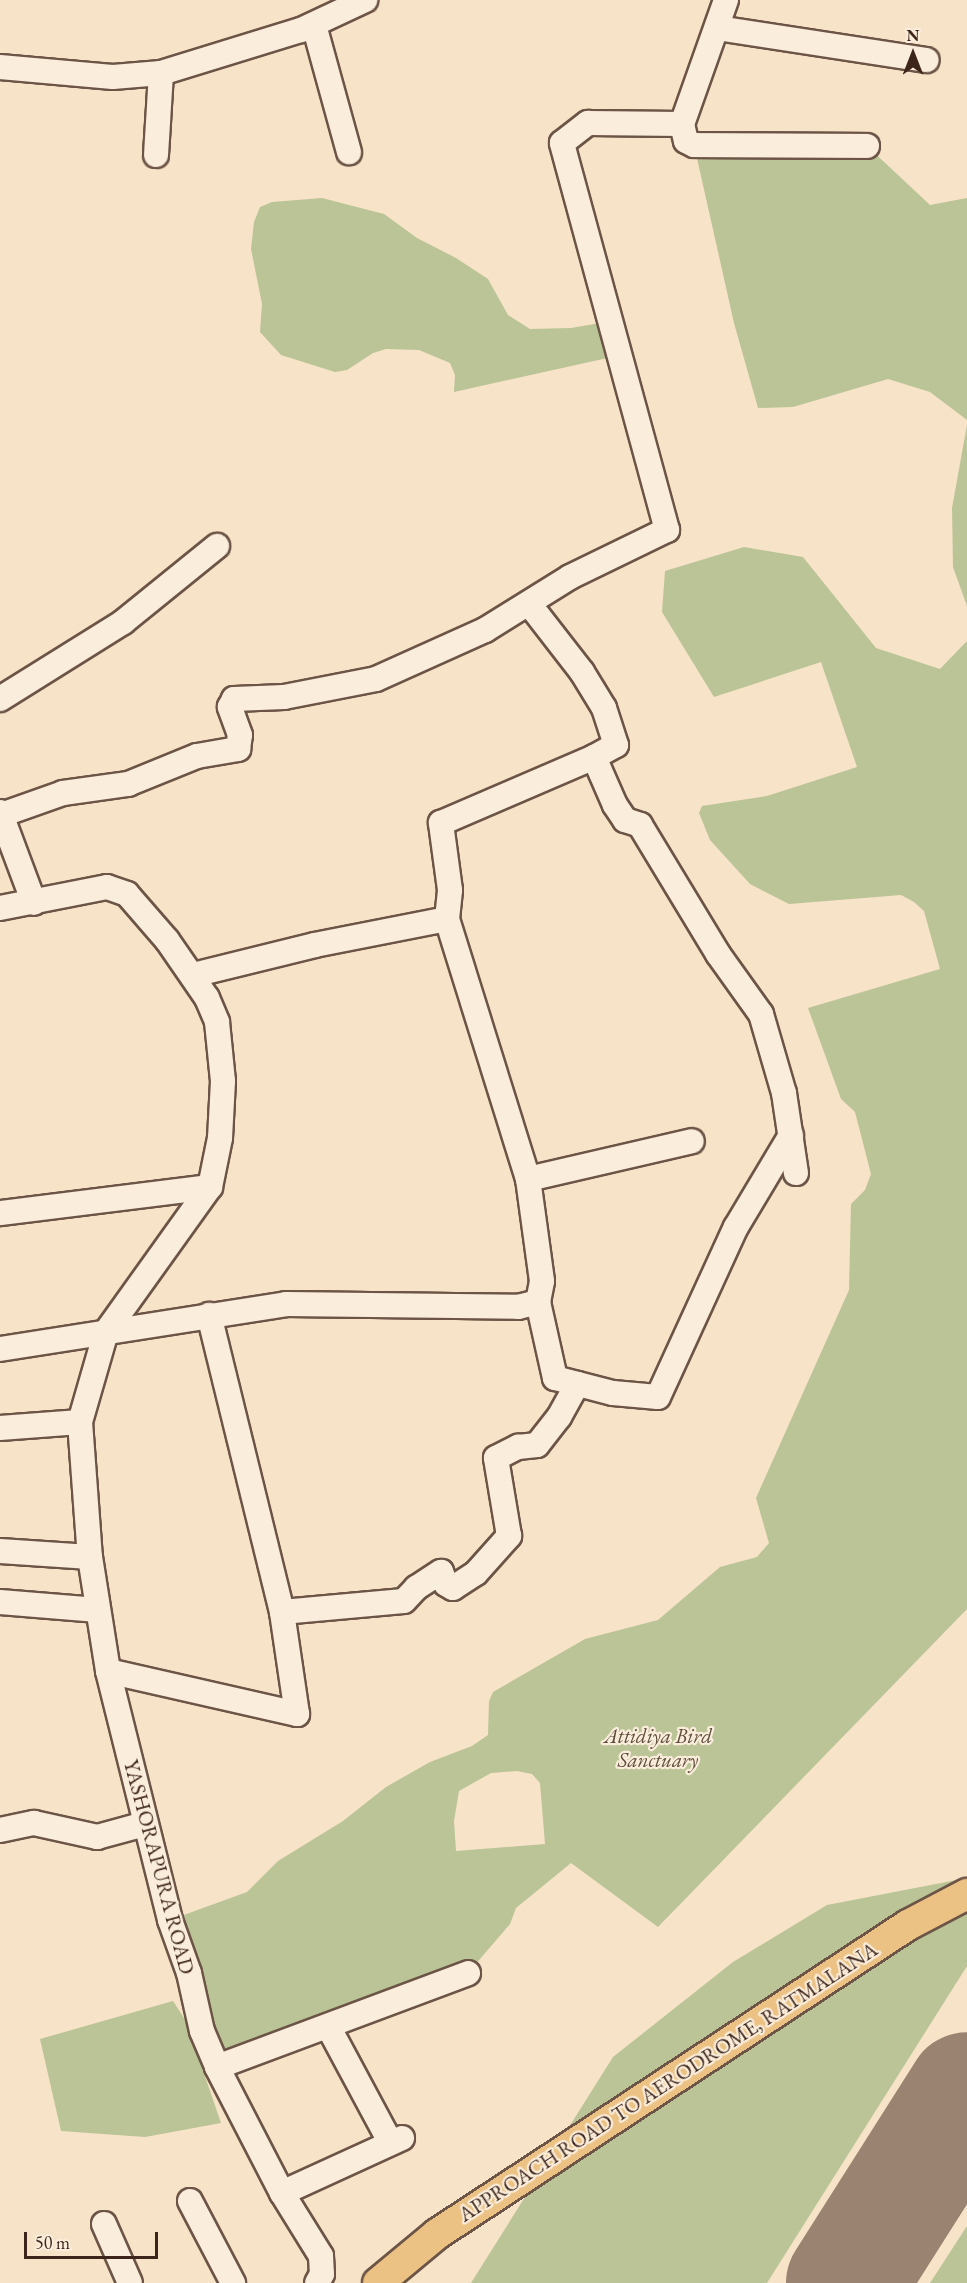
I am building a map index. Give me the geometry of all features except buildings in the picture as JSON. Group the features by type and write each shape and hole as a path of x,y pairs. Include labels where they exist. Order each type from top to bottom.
{"main road":[{"name":"APPROACH ROAD TO AERODROME, RATMALANA","path":"378,2283 437,2234 908,1925 967,1894"}],"street":[{"path":"0,67 113,77 161,73 314,25 365,0"},
{"path":"726,0 682,124 683,137 694,146 867,146"},
{"path":"314,25 349,152"},
{"path":"717,28 927,60"},
{"path":"156,155 161,73"},
{"path":"34,903 1,814 63,793 128,784 196,756 238,749 240,735 230,707 234,699 284,697 376,679 486,630 530,605 570,577 667,530 562,143 588,123 682,124"},
{"path":"0,699 123,622 217,546"},
{"path":"530,605 582,672 604,708 616,745 594,757 441,823 450,890 447,919 528,1179 542,1281 538,1302 555,1378 613,1393 658,1397 736,1227 791,1135"},
{"path":"594,757 615,805 625,820 640,825 718,954 762,1014 784,1093 796,1173"},
{"path":"0,908 117,887 144,910 193,975 217,1022 222,1051 222,1108 210,1186 201,1205 156,1260 106,1332 80,1422 0,1428"},
{"path":"193,975 315,945 447,919"},
{"path":"528,1179 692,1141"},
{"path":"0,1213 210,1186"},
{"path":"0,1349 286,1304 518,1307 538,1302"},
{"path":"108,1671 297,1714 282,1612 209,1315"},
{"path":"282,1612 404,1601 416,1588 441,1572 446,1584 453,1588 476,1573 509,1536 496,1458 518,1446 537,1445 559,1416 577,1384"},
{"name":"YASHORAPURA ROAD","path":"80,1422 90,1557 98,1610 108,1671 145,1824 189,1973 202,2031 217,2067 282,2193 321,2256 322,2274 317,2283"},
{"path":"0,1551 90,1557"},
{"path":"0,1602 98,1610"},
{"path":"0,1830 34,1823 98,1837 145,1824"},
{"path":"217,2067 329,2028 468,1973"},
{"path":"282,2193 396,2140 329,2028"},
{"path":"190,2200 233,2283"},
{"path":"104,2224 130,2283"}],"green space":[{"path":"694,145 867,146 930,205 967,198 967,420 930,392 888,379 793,407 758,408 734,323"},
{"path":"322,198 384,214 417,238 456,258 488,279 508,315 530,329 571,328 612,321 621,355 454,392 455,375 450,363 419,350 386,349 373,353 347,370 335,372 281,355 260,332 262,304 251,249 254,222 260,207 272,202"},
{"path":"967,425 967,606 953,567 952,508"},
{"name":"Attidiya Bird Sanctuary","path":"744,547 803,557 876,648 940,669 967,641 967,1609 658,1927 571,1863 516,1908 510,1924 468,1973 217,2067 170,1920 247,1892 278,1861 343,1821 386,1787 430,1762 472,1746 488,1735 489,1701 493,1692 585,1639 658,1620 720,1567 757,1557 769,1543 756,1498 849,1290 851,1204 865,1190 871,1174 855,1112 841,1099 808,1008 940,969 924,911 914,902 901,895 789,904 750,884 710,840 699,813 702,806 767,796 857,767 821,662 714,697 662,612 665,571","holes":["517,1771 532,1774 540,1783 545,1844 456,1851 454,1821 459,1791 491,1773"]},
{"path":"967,1878 967,1966 767,2283 471,2283 613,2057 733,1962 827,1905"},
{"path":"173,2001 186,2021 221,2123 145,2137 61,2131 40,2039"},
{"path":"967,2226 967,2283 930,2283"}],"runway":[{"path":"846,2283 967,2092"}]}
